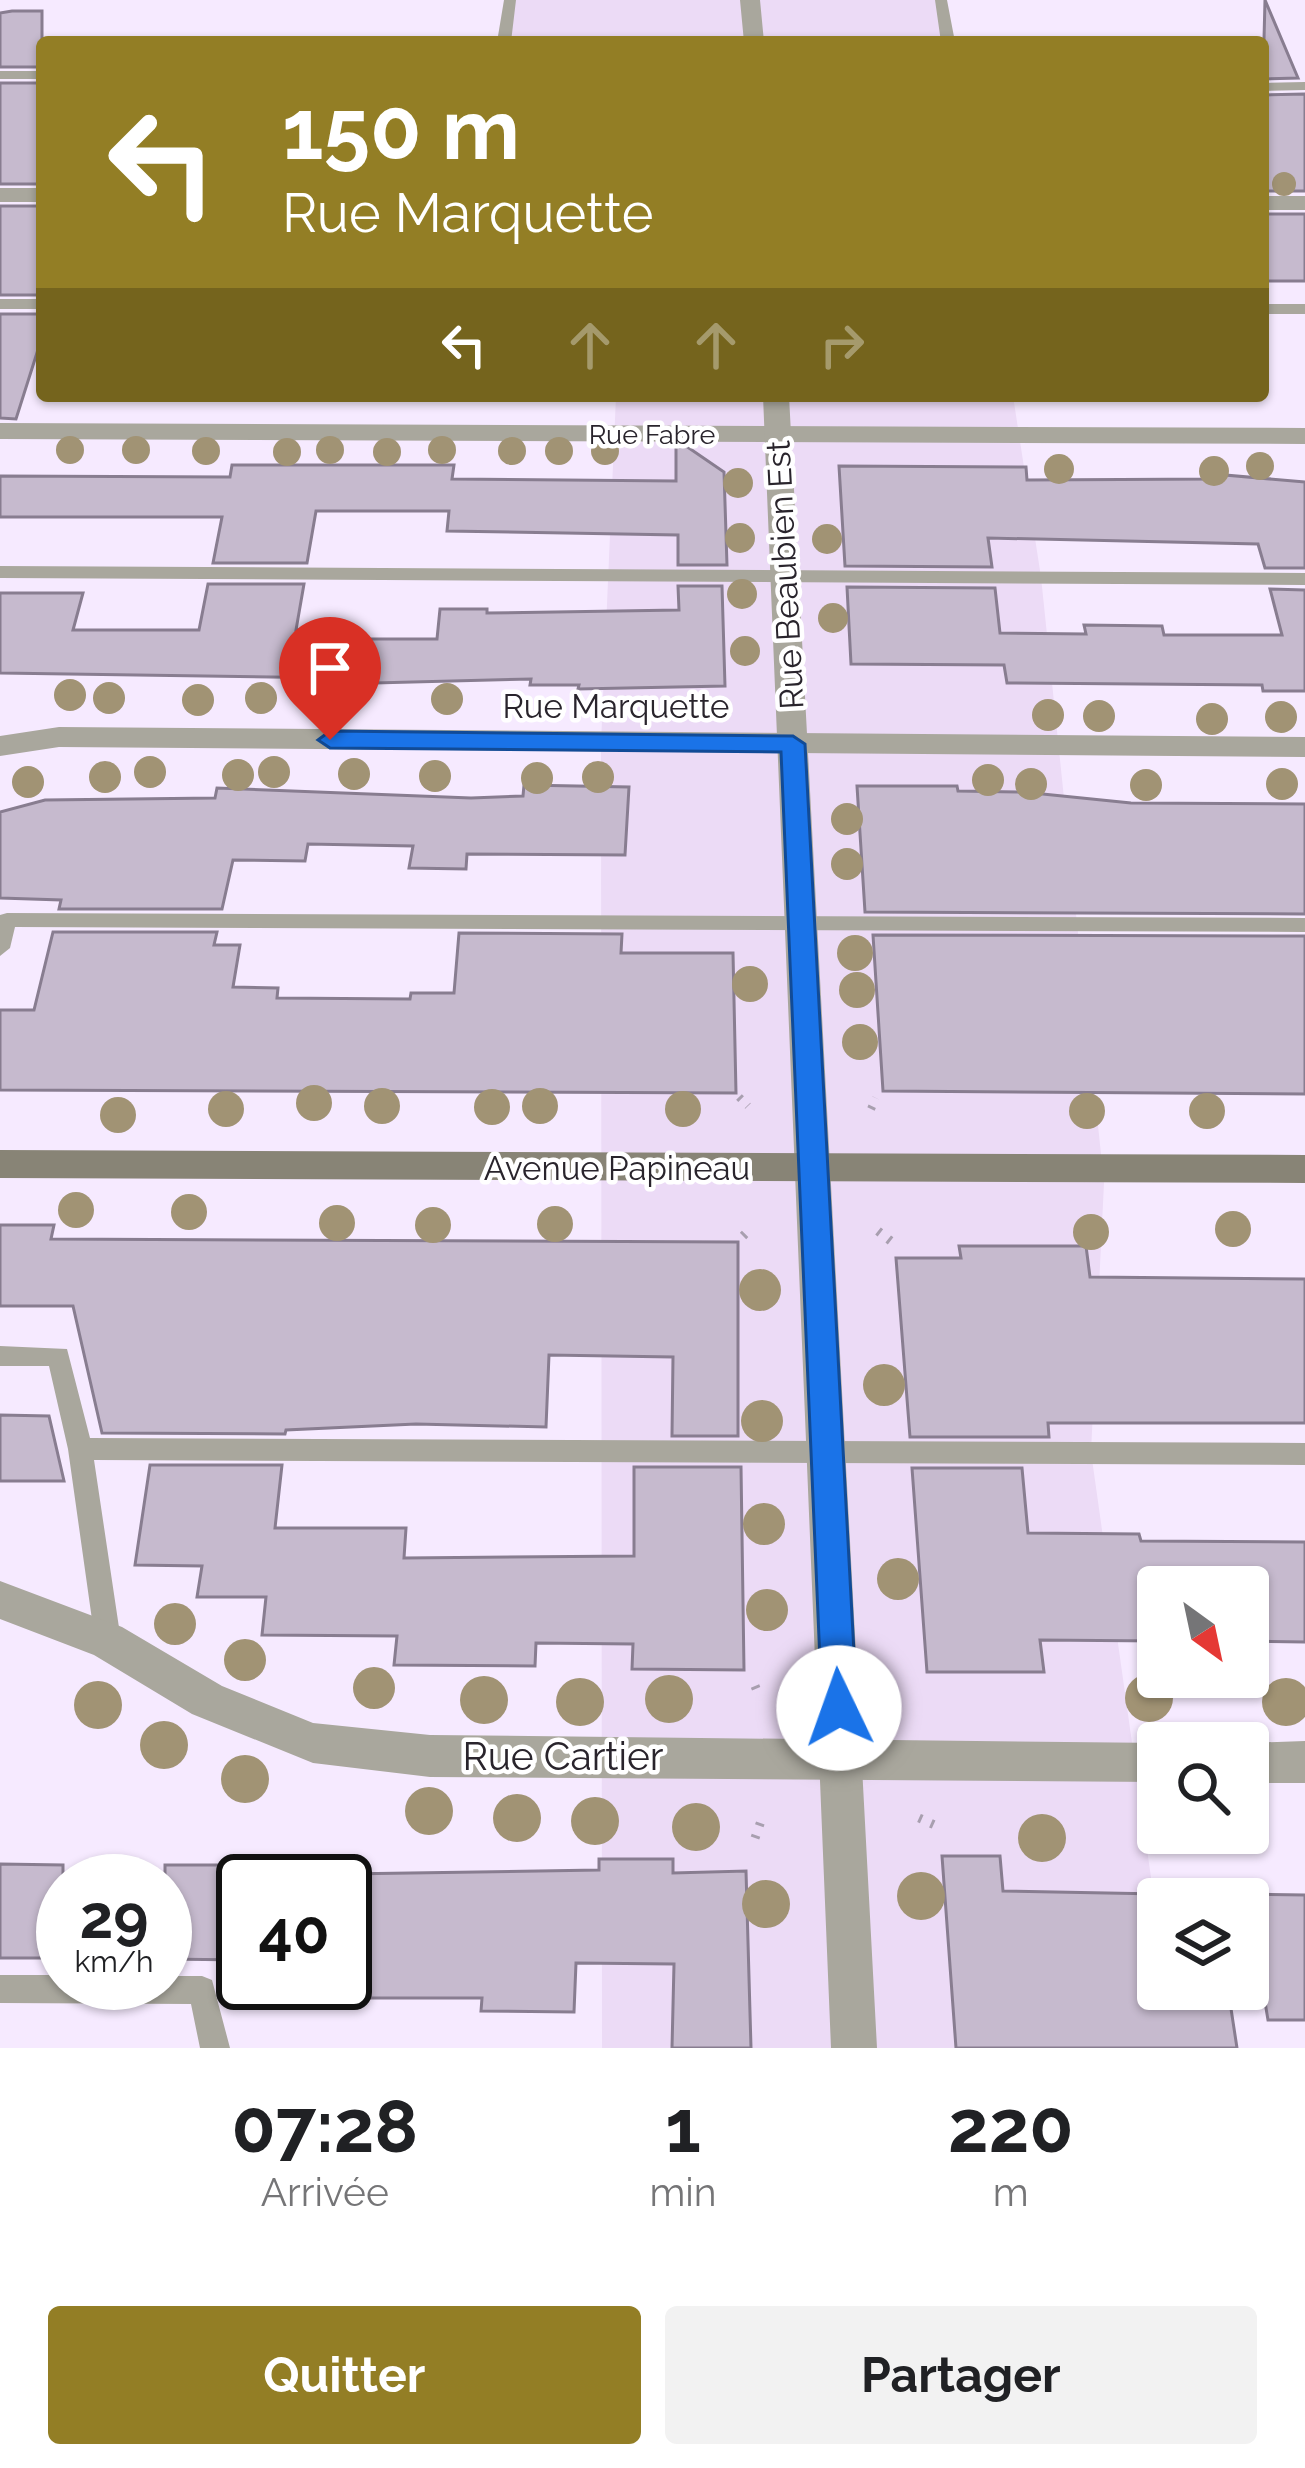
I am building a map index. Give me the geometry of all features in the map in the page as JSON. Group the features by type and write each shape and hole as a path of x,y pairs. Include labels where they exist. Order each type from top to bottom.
{"main road":[{"name":"Avenue Papineau","path":"0,1164 1305,1169"}],"street":[{"path":"750,0 753,36"},
{"path":"0,195 36,195"},
{"path":"1269,203 1305,203"},
{"name":"Rue Beaubien Est","path":"776,402 854,2048"},
{"name":"Rue Fabre","path":"0,431 1305,436"},
{"name":"Rue Marquette","path":"0,746 59,737 1305,746"},
{"name":"Rue Cartier","path":"0,1600 108,1641 207,1700 313,1743 430,1756 1137,1761"},
{"path":"1269,1762 1305,1762"}],"lane":[{"path":"505,36 510,0"},
{"path":"941,0 947,36"},
{"path":"0,75 36,76"},
{"path":"1269,87 1305,86"},
{"path":"0,304 36,304"},
{"path":"1269,308 1305,309"},
{"path":"0,572 1305,579"},
{"path":"0,948 8,920 1305,925"},
{"path":"0,1356 59,1356 80,1449 108,1641"},
{"path":"80,1449 1305,1454"},
{"path":"0,1989 202,1990 215,2048"}],"path":[{"path":"739,1097 748,1106"},
{"path":"872,1109 876,1098"},
{"path":"878,1231 892,1242"},
{"path":"755,1686 760,1698"},
{"path":"755,1838 761,1818"},
{"path":"919,1818 937,1826"}],"shaded area":[{"path":"511,0 937,0 944,36 506,36"},
{"path":"616,402 1014,402 1041,577 1104,1183 1091,1452 1137,1778 1137,1854 1148,1854 1151,1878 1137,1878 1137,2010 1164,2010 1175,2048 602,2048 601,743"}],"building":[{"path":"1265,0 1298,78 1269,79 1269,36 1264,36"},
{"path":"42,11 36,67 0,67 0,13"},
{"path":"0,83 36,83 36,184 0,184"},
{"path":"1305,94 1305,191 1269,191 1269,95"},
{"path":"0,206 36,206 36,295 0,295"},
{"path":"1269,214 1305,214 1305,281 1269,281"},
{"path":"0,314 36,314 36,356 16,419 0,418"},
{"path":"676,446 686,446 724,472 727,565 678,565 678,535 447,531 449,511 316,511 307,563 213,563 222,517 0,517 0,476 230,477 232,465 454,465 452,479 676,481"},
{"path":"839,466 1026,467 1027,480 1214,479 1213,474 1305,482 1305,568 1265,568 1258,544 988,538 992,567 845,566"},
{"path":"208,584 304,584 296,630 343,630 342,639 437,639 440,609 487,609 487,613 679,610 678,586 722,586 725,686 578,689 579,685 530,685 531,679 336,684 337,678 0,673 0,593 83,593 73,630 199,630"},
{"path":"847,587 995,588 1000,633 1086,634 1084,625 1162,626 1164,635 1282,635 1270,589 1305,590 1305,691 1263,691 1262,685 1007,683 1004,665 851,664"},
{"path":"524,785 629,787 625,855 467,854 466,869 409,868 413,846 308,844 305,861 233,860 222,909 59,909 61,900 0,898 0,812 45,800 215,798 217,788 471,798 523,796"},
{"path":"857,786 957,786 958,791 1131,803 1305,804 1305,914 865,912"},
{"path":"53,932 217,932 214,945 240,945 233,987 278,988 277,998 410,999 411,993 454,993 459,933 622,934 621,953 733,953 736,1093 0,1090 0,1010 34,1010"},
{"path":"873,935 1305,936 1305,1094 883,1091"},
{"path":"0,1225 54,1225 51,1239 738,1242 738,1436 672,1436 673,1357 549,1355 546,1427 416,1424 286,1430 285,1434 102,1433 73,1306 0,1306"},
{"path":"959,1246 1086,1246 1090,1277 1305,1279 1305,1423 1048,1423 1049,1437 910,1437 896,1258 961,1258"},
{"path":"0,1415 49,1416 64,1481 0,1481"},
{"path":"150,1465 282,1465 275,1528 406,1528 404,1558 634,1556 634,1467 741,1467 744,1670 632,1669 633,1644 536,1643 535,1666 394,1665 397,1636 262,1635 266,1597 197,1597 202,1566 135,1565"},
{"path":"912,1468 1022,1468 1028,1533 1139,1534 1141,1541 1305,1542 1305,1642 1269,1641 1269,1566 1137,1566 1137,1641 1040,1640 1044,1672 927,1672"},
{"path":"942,1856 1000,1856 1003,1891 1137,1894 1137,2010 1231,2010 1237,2048 956,2048"},
{"path":"599,1859 673,1859 673,1873 746,1871 751,2048 672,2048 674,1964 576,1963 574,2012 481,2011 482,1998 372,1998 372,1874 599,1870"},
{"path":"0,1864 36,1865 36,1958 0,1958"},
{"path":"192,1865 216,1865 216,1960 192,1959"},
{"path":"1269,1894 1305,1895 1305,2020 1268,2020"}],"route":[{"path":"330,740 793,744 839,1708"}]}
